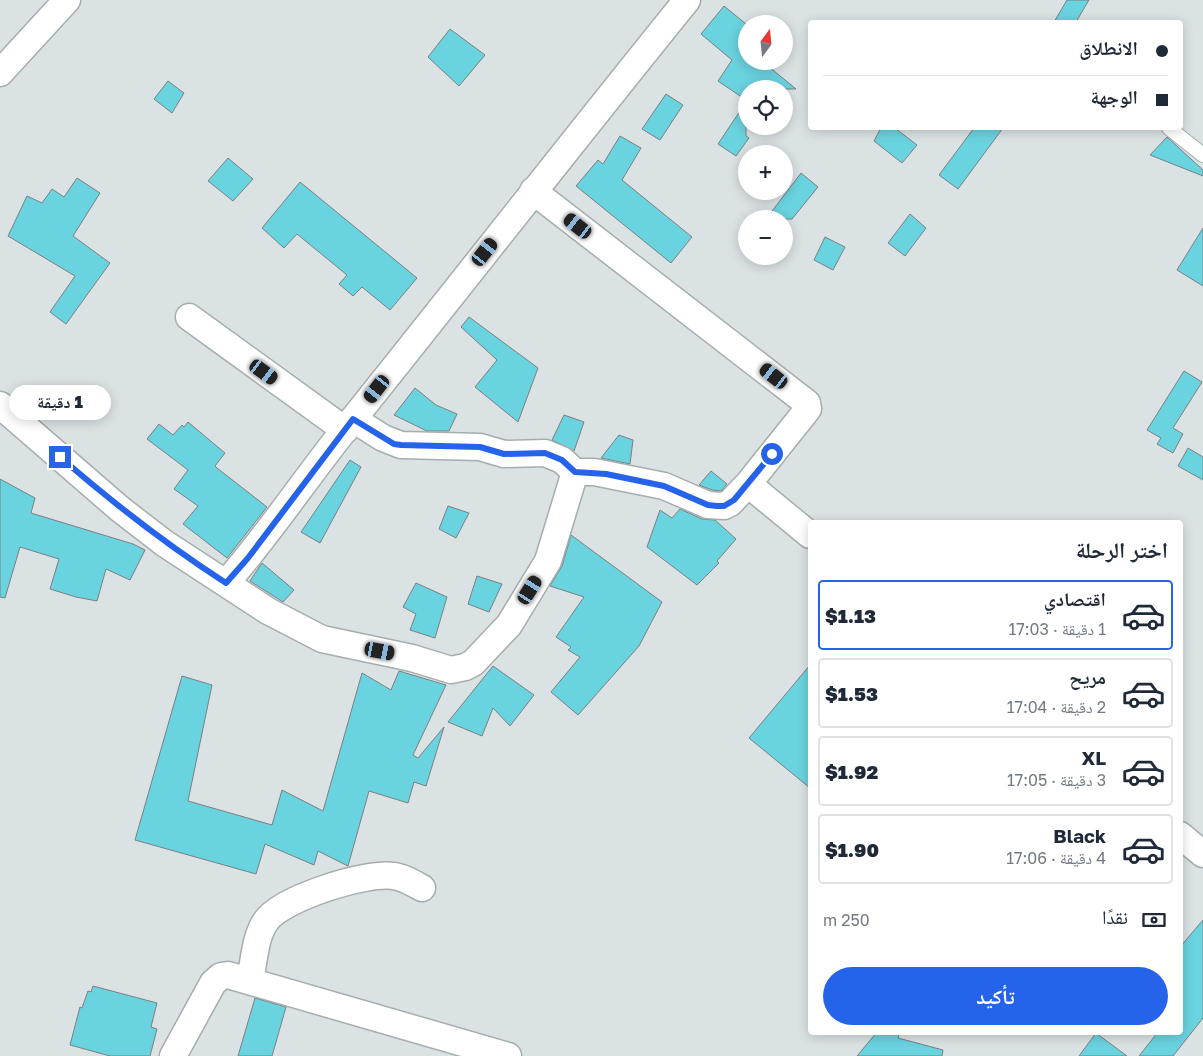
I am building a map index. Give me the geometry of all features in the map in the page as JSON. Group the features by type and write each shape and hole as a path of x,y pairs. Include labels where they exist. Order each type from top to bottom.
{"street":[{"path":"0,73 67,0"},
{"path":"226,583 248,558 349,424 533,191 687,0"},
{"path":"189,317 349,424 394,444 480,447 504,454 545,453 562,460 575,472 606,474 664,486 708,505 717,506 730,503 748,484 808,409 807,403 533,191"},
{"path":"0,405 120,509 164,543 268,612 322,639 412,658 452,670 464,668 473,663 503,633 548,562 575,472"},
{"path":"748,484 808,533"},
{"path":"1183,837 1203,854"},
{"path":"250,980 262,928 276,910 324,891 375,876 393,876 422,888"},
{"path":"173,1056 217,979 228,975 508,1056"}],"lane":[{"path":"1172,130 1203,155"}],"building":[{"path":"1067,0 1089,0 1077,20 1055,20"},
{"path":"724,6 738,17 738,70 773,70 785,80 738,80 738,95 718,81 732,60 701,34"},
{"path":"450,29 485,55 459,86 428,57"},
{"path":"168,81 184,93 172,113 154,99"},
{"path":"666,94 683,105 660,140 642,129"},
{"path":"738,114 738,135 746,135 749,138 744,145 738,145 736,156 718,144"},
{"path":"880,130 898,130 917,145 902,163 874,141"},
{"path":"973,130 1002,130 958,189 939,175"},
{"path":"620,136 641,148 622,180 692,237 671,263 576,186 598,160 603,164"},
{"path":"1167,137 1203,170 1203,176 1150,155"},
{"path":"228,158 253,179 233,201 208,181"},
{"path":"801,173 818,187 793,218 793,210 773,210 780,200 793,200 793,184"},
{"path":"77,178 100,193 73,236 110,263 66,324 50,312 75,276 8,236 27,196 42,203 52,189 64,197"},
{"path":"300,182 417,278 390,310 362,287 353,296 339,284 347,275 297,234 284,248 262,228"},
{"path":"910,214 926,228 905,256 888,243"},
{"path":"1203,228 1203,286 1177,270"},
{"path":"825,237 845,247 833,270 814,260"},
{"path":"469,317 538,368 518,422 475,387 497,360 461,327"},
{"path":"1184,371 1202,382 1173,428 1183,434 1173,453 1157,444 1161,438 1147,430"},
{"path":"415,388 436,405 457,414 449,431 427,431 394,415"},
{"path":"564,415 584,422 574,451 552,440"},
{"path":"188,422 225,453 215,466 267,507 227,558 183,524 198,506 174,489 188,470 147,439 159,424 173,435 182,425 184,427"},
{"path":"619,435 633,440 630,464 601,458"},
{"path":"1188,448 1203,457 1203,480 1178,466"},
{"path":"350,460 361,467 320,543 301,532"},
{"path":"711,471 727,484 721,491 699,485"},
{"path":"0,479 35,498 31,513 133,544 145,550 130,580 106,569 97,601 76,597 50,589 59,559 20,547 5,598 0,597"},
{"path":"448,506 469,513 456,538 439,529"},
{"path":"680,509 702,519 715,520 736,539 717,561 719,563 697,585 647,547 660,510 672,518"},
{"path":"571,535 662,602 639,646 578,715 551,692 580,657 568,650 571,647 556,637 584,597 550,586 562,566"},
{"path":"262,563 294,590 283,602 250,581"},
{"path":"477,576 502,584 489,612 468,604"},
{"path":"416,583 447,597 435,638 410,630 416,614 403,607"},
{"path":"493,666 534,695 510,726 493,708 482,736 448,722"},
{"path":"808,667 808,786 749,738"},
{"path":"399,671 446,685 413,755 418,758 444,727 426,786 414,782 408,803 369,791 348,866 318,851 314,865 265,844 256,874 135,840 182,676 212,685 188,801 272,825 282,790 323,811 362,673 391,690"},
{"path":"1203,920 1203,1018 1173,1056 1139,1056 1156,1035 1183,1035 1183,943"},
{"path":"93,986 157,1003 151,1027 157,1029 150,1056 110,1056 70,1045 80,1007 82,1008 88,991 91,992"},
{"path":"255,998 286,1007 272,1056 238,1056"},
{"path":"874,1035 899,1035 898,1038 943,1050 942,1056 857,1056"},
{"path":"1095,1035 1099,1035 1127,1056 1079,1056"}],"route":[{"path":"60,457 120,509 164,543 226,583 248,558 353,419 394,444 409,447 480,447 504,454 545,453 562,460 575,472 594,472 664,486 680,491 708,505 717,506 724,506 734,500 772,454"}]}
